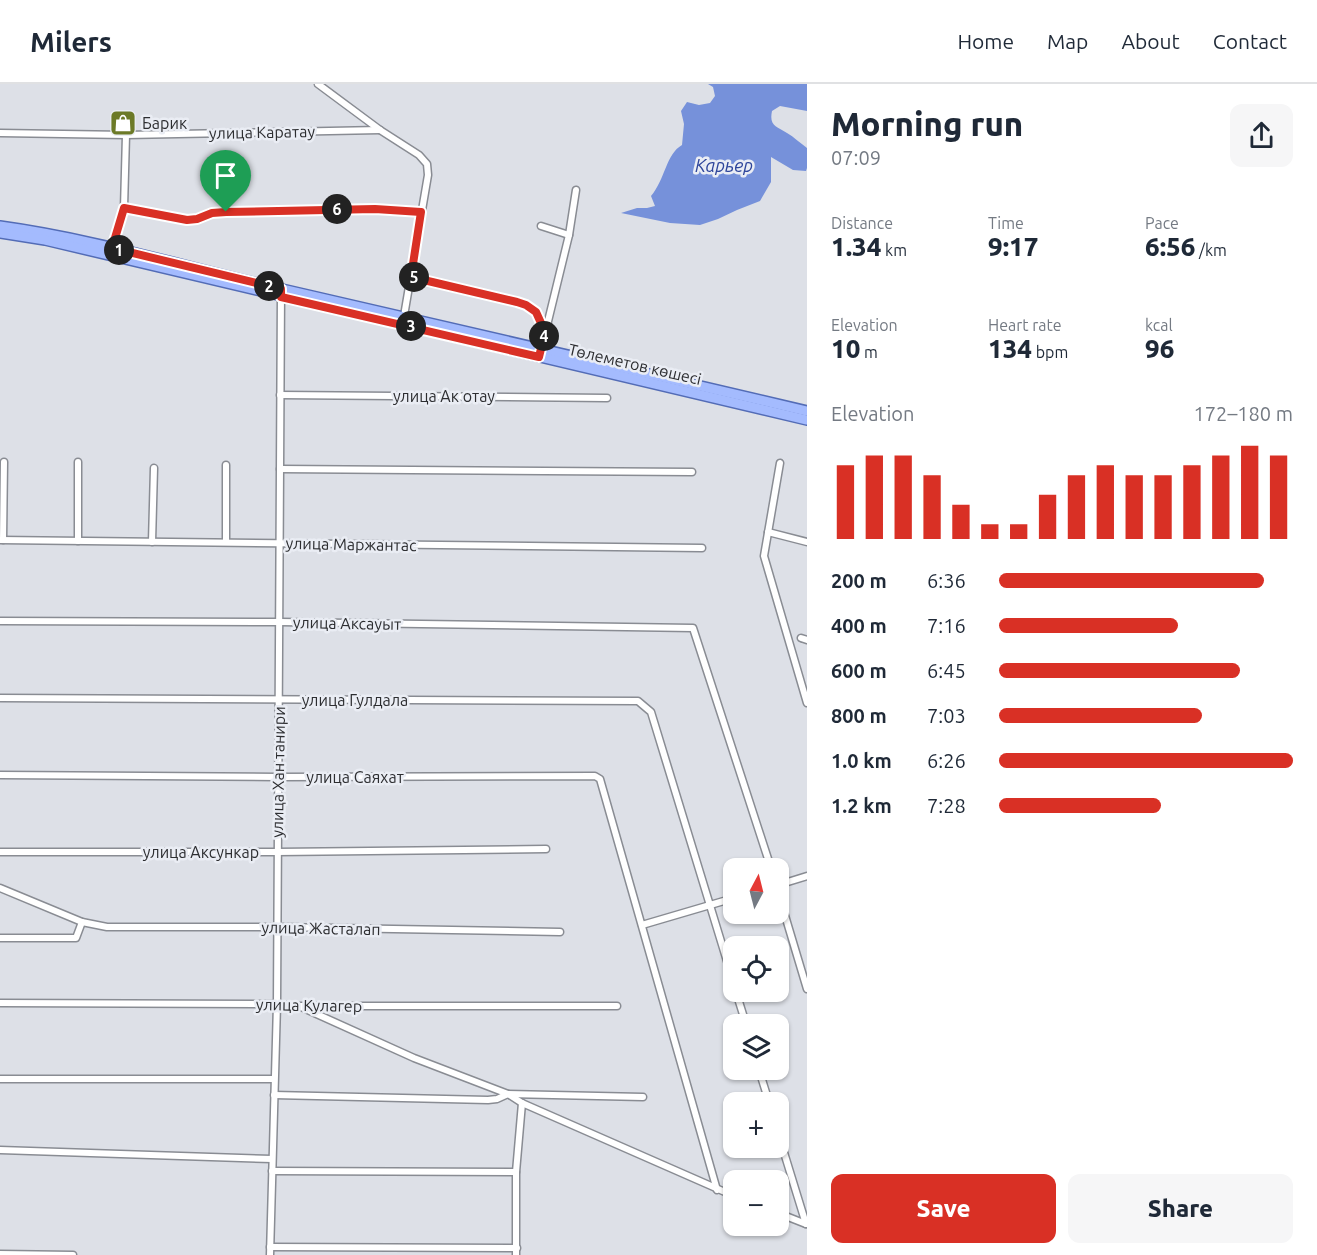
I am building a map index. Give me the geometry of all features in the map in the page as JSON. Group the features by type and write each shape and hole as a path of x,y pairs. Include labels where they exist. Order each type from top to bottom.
{"main road":[{"name":"Төлеметов көшесі","path":"0,226 45,233 112,248 281,293 404,316 540,353 807,420"},
{"name":"Төлеметов көшесі","path":"0,233 45,240 540,353 807,411"}],"street":[{"path":"318,84 418,154 427,164 428,175 404,316"},
{"name":"улица Каратау","path":"0,133 126,135 381,130"},
{"path":"112,248 124,208 126,135"},
{"path":"540,353 569,235 576,190"},
{"path":"124,208 191,220 212,213 226,212 375,209 421,212"},
{"path":"541,226 569,235"},
{"path":"411,277 526,305 536,312 545,332"},
{"name":"улица Хан танири","path":"270,1255 277,1004 281,293"},
{"name":"улица Ак отау","path":"280,395 607,398"},
{"path":"1,540 4,462"},
{"path":"78,462 78,541"},
{"path":"780,463 764,556 807,703"},
{"path":"226,465 226,542"},
{"path":"152,542 154,468"},
{"path":"280,470 692,472"},
{"path":"768,532 807,542"},
{"name":"улица Маржантас","path":"1,540 702,548"},
{"name":"улица Аксауыт","path":"0,621 280,622 693,628 768,858"},
{"name":"улица Гулдала","path":"0,698 638,701 651,712 710,905"},
{"name":"улица Саяхат","path":"0,775 595,776 600,779 642,925"},
{"name":"улица Аксункар","path":"0,852 546,849"},
{"path":"789,882 807,876"},
{"name":"улица Жасталап","path":"0,888 82,922 107,927 277,927 560,932"},
{"path":"717,1190 642,925 723,901"},
{"path":"710,905 723,948"},
{"path":"0,938 76,938 82,922"},
{"path":"788,924 807,989"},
{"name":"улица Кулагер","path":"0,1003 617,1006"},
{"path":"298,1006 414,1058 508,1094 522,1103 723,1192"},
{"path":"0,1079 274,1079"},
{"path":"274,1095 488,1100 508,1094 643,1097"},
{"path":"270,1247 516,1251 516,1172 522,1103"},
{"path":"0,1150 272,1159"},
{"path":"786,1158 806,1224"},
{"path":"272,1171 516,1172"},
{"path":"789,1217 806,1224"},
{"path":"0,1254 74,1255"}],"water":[{"name":"Карьер","path":"708,84 807,84 807,111 780,106 772,111 771,116 774,125 807,148 806,171 793,170 771,157 771,182 760,201 700,225 670,223 621,213 655,206 651,196 660,183 672,155 682,145 684,124 681,111 687,102 699,105 710,103 715,96 713,87"}],"place":[{"name":"Барик","path":"123,123"}],"route":[{"path":"124,208 187,220 212,213 226,212 375,209 421,212 411,277 517,302 532,308 545,332 539,357 281,297 281,289 112,248 124,208"}]}
